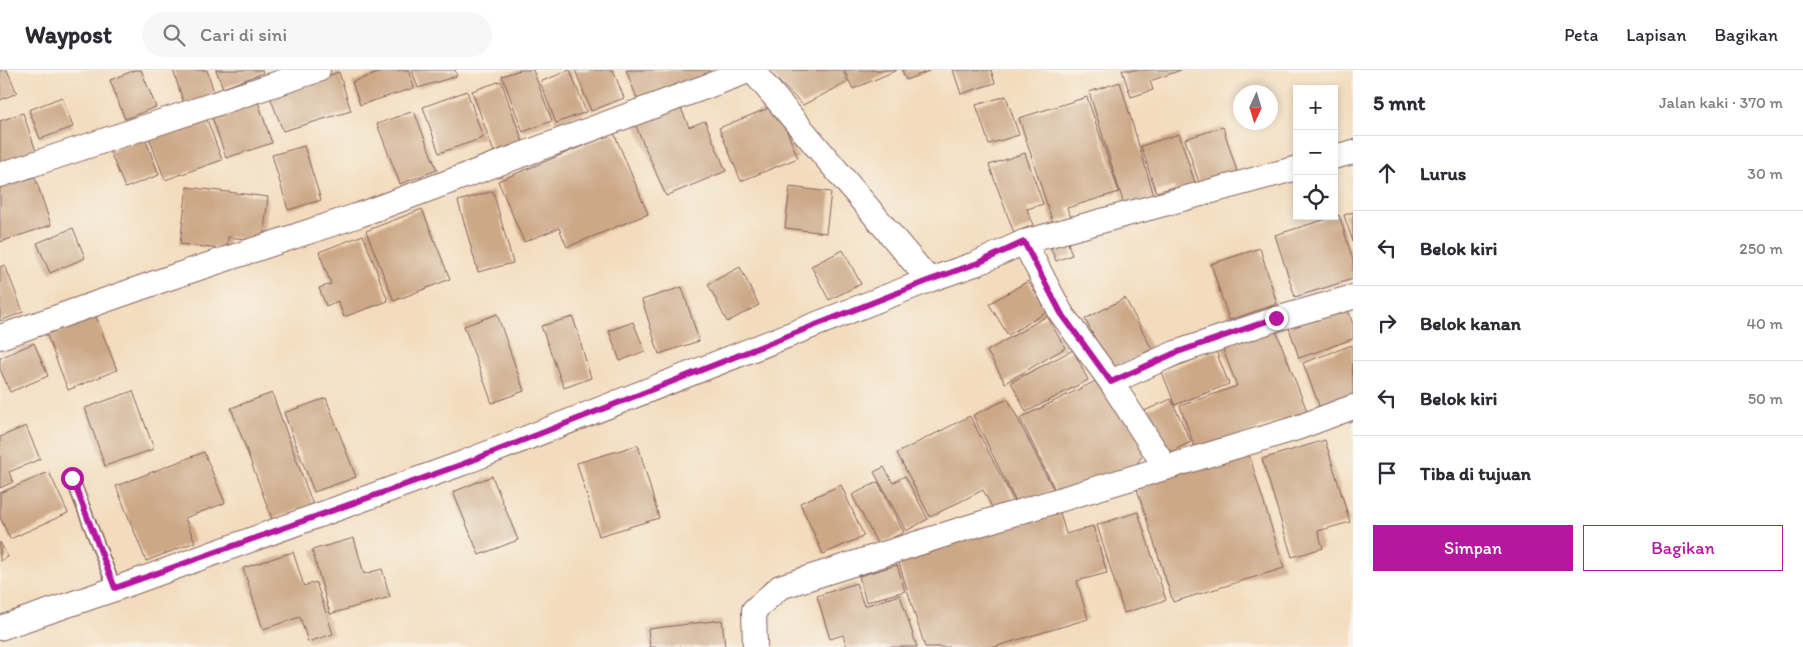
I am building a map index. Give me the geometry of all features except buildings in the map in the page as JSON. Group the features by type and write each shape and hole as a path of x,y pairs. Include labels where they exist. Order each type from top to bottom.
{"street":[{"path":"0,176 318,70"},
{"path":"0,337 166,279 359,216 752,70 930,280"},
{"path":"1338,157 1353,152"},
{"path":"0,628 463,464 930,280 978,263 1024,242 1293,169"},
{"path":"1024,242 1061,313 1111,382 1166,468"},
{"path":"1111,382 1175,353 1276,318 1353,297"},
{"path":"755,647 754,610 780,586 1297,428 1353,408"}],"lane":[{"path":"72,478 115,588"}],"route":[{"path":"72,478 115,588 463,464 930,280 978,263 1024,242 1061,313 1111,382 1175,353 1276,318"}]}
